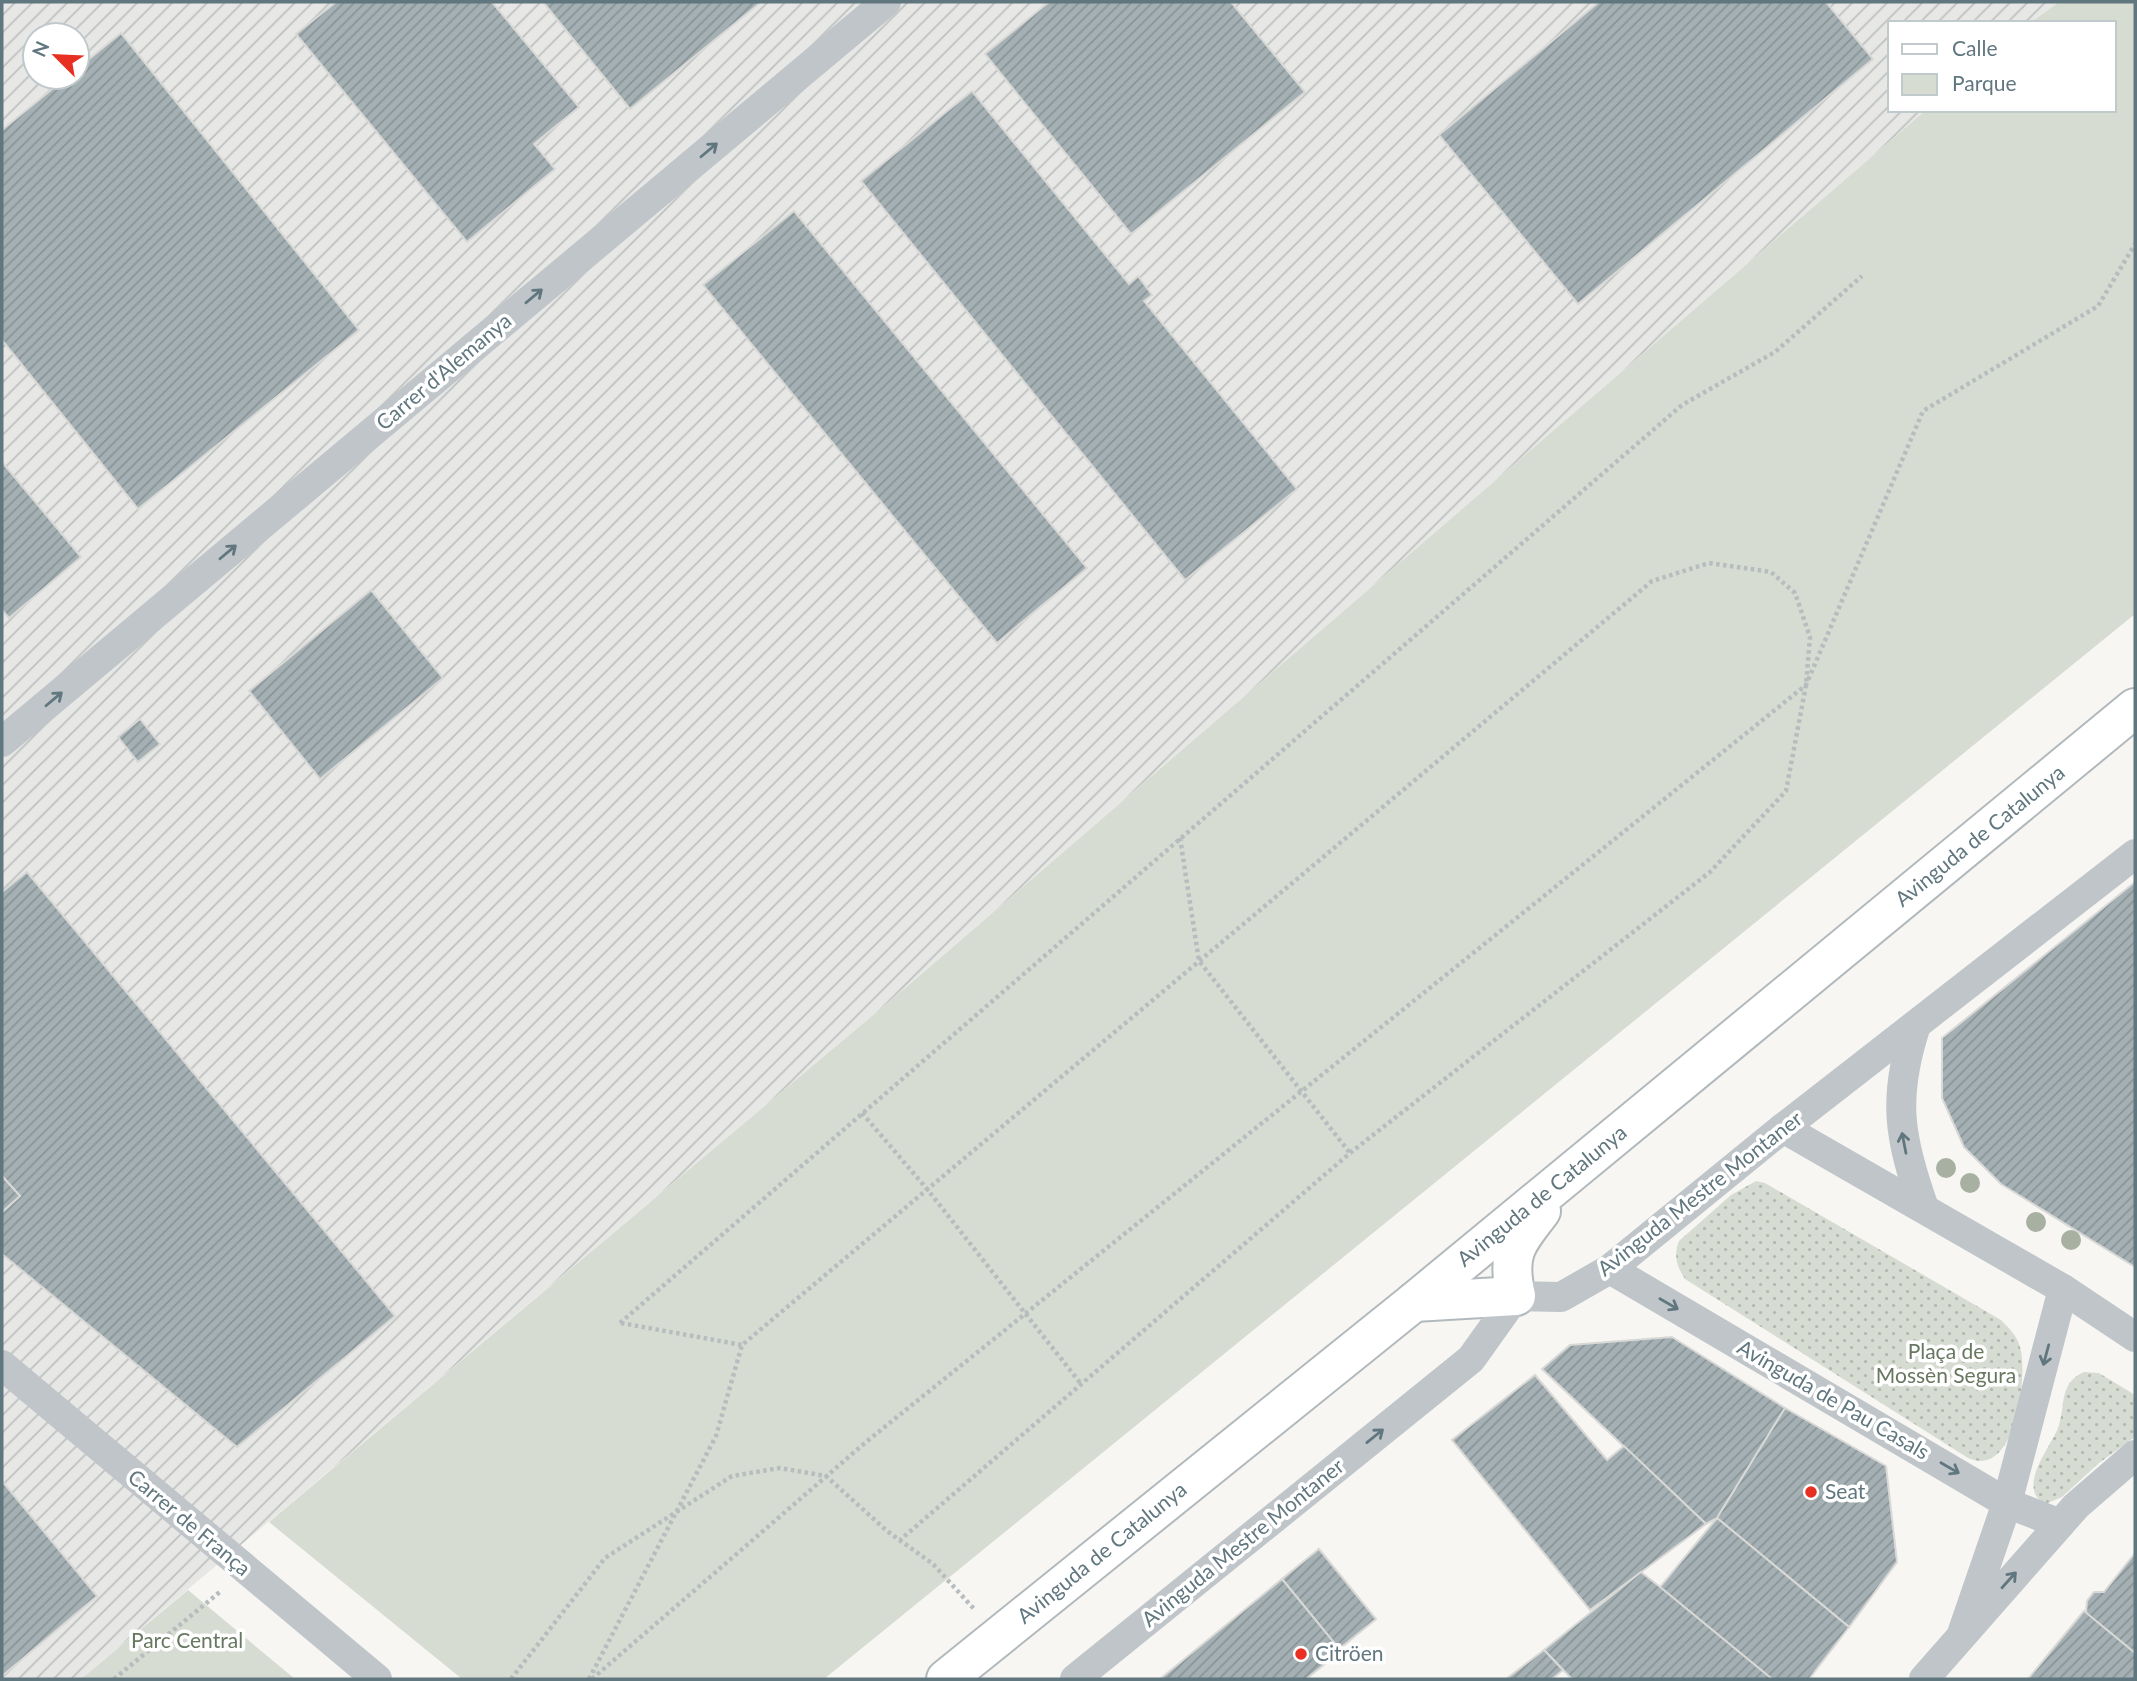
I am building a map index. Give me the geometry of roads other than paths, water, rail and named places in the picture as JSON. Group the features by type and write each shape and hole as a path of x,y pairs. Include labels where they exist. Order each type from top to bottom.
{"street":[{"name":"Carrer d'Alemanya","path":"2,742 886,2"},
{"name":"Avinguda de Catalunya","path":"946,1679 1414,1302 2135,708"},
{"name":"Avinguda Mestre Montaner","path":"1074,1679 1471,1359 1516,1296 1561,1297 1610,1269 1783,1128 2135,854"},
{"path":"1916,1026 1905,1059 1901,1129 1908,1162 1924,1208"},
{"path":"1783,1128 2063,1289 2135,1337"},
{"path":"1414,1302 1516,1296 1510,1272 1515,1244 1570,1173"},
{"name":"Avinguda de Pau Casals","path":"1610,1269 2007,1503 2060,1524"},
{"path":"1963,1631 2007,1503 2063,1289"},
{"name":"Carrer de França","path":"2,1365 245,1572 377,1679"},
{"path":"1924,1679 1963,1631 2060,1524 2135,1455"}],"place":[{"name":"Seat","path":"1811,1492"},
{"name":"Citröen","path":"1301,1654"}],"park label":[{"name":"Plaça de Mossèn Segura","path":"1946,1364"},
{"name":"Parc Central","path":"187,1641"}]}
